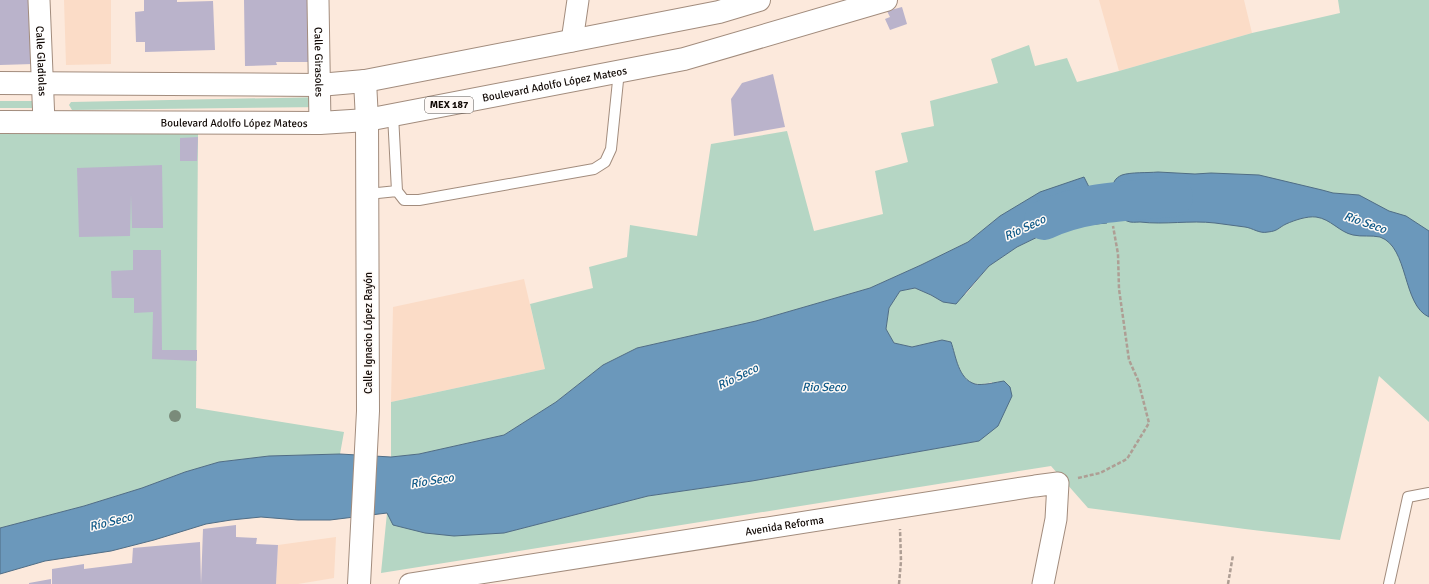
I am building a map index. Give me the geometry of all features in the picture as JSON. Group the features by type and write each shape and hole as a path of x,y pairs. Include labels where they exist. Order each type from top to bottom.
{"main road":[{"path":"0,83 319,85 365,81 719,12 759,0"},
{"name":"Boulevard Adolfo López Mateos","path":"0,122 320,123 367,120 684,59 886,0"},
{"name":"Calle Ignacio López Rayón","path":"359,584 368,411 368,194 365,81"}],"street":[{"name":"Calle Gladiolas","path":"39,0 44,122"},
{"name":"Calle Girasoles","path":"318,0 320,123"},
{"path":"572,41 578,0"},
{"path":"1043,584 1056,519 1058,483"},
{"name":"Avenida Reforma","path":"410,584 1058,483"}],"lane":[{"path":"393,115 397,192 404,200 418,200 594,169 605,162 611,149 619,71"},
{"path":"368,194 397,192"},
{"path":"1389,584 1408,497 1429,493"}],"path":[{"path":"1058,483 1100,473 1127,459 1149,423 1138,380 1129,360 1119,289 1118,254 1114,226"},
{"path":"899,584 901,561 900,507"},
{"path":"1228,584 1233,555"}],"shaded area":[{"path":"64,0 111,0 111,64 66,65"},
{"path":"1099,0 1244,0 1252,33 1119,71"},
{"path":"524,279 545,369 391,402 393,307"},
{"path":"336,537 334,578 298,584 276,584 278,545"}],"green space":[{"path":"1338,0 1429,0 1429,422 1379,376 1340,540 1088,508 1051,466 381,573 387,513 504,533 648,496 752,481 979,441 992,382 979,384 966,379 956,361 951,342 942,340 912,347 894,343 886,329 889,308 900,291 915,288 943,302 966,294 989,266 1017,247 1056,228 1107,222 1083,177 1000,216 968,242 870,288 756,321 637,348 603,365 556,402 504,435 419,454 391,457 391,402 545,369 530,304 593,288 589,267 627,257 630,225 697,236 711,144 787,131 814,231 883,214 875,171 908,162 901,133 934,126 930,101 998,83 991,59 1029,45 1035,66 1067,58 1077,82 1252,33 1340,13"},
{"path":"325,97 324,107 72,110 69,105 71,102"},
{"path":"0,101 35,101 37,108 0,108"},
{"path":"0,133 198,133 196,408 344,432 340,454 269,456 219,462 84,506 0,528"}],"water":[{"path":"1158,172 1259,175 1333,193 1359,195 1389,211 1406,216 1429,231 1429,317 1420,311 1414,301 1396,252 1389,243 1380,237 1356,236 1343,231 1321,218 1309,217 1297,220 1271,232 1259,232 1251,228 1215,223 1129,222 1125,220 1113,187 1115,181 1120,176 1126,174"},
{"name":"Rio Seco","path":"1084,177 1107,223 1056,228 1017,247 989,266 956,304 943,302 915,288 900,291 889,308 886,329 894,343 912,347 942,340 951,342 958,366 969,381 981,385 1004,381 1010,387 1012,396 998,426 979,441 752,481 648,496 504,533 454,536 425,533 393,525 387,513 330,520 298,520 261,517 206,524 111,551 45,561 0,574 0,528 84,506 219,462 269,456 340,454 391,457 419,454 504,435 556,402 603,365 637,348 756,321 870,288 968,242 1000,216 1040,192"}],"building":[{"path":"0,0 32,0 33,64 0,65"},
{"path":"144,0 177,0 177,2 213,1 215,50 145,52 145,42 136,42 135,12 144,11"},
{"path":"244,0 311,0 312,62 276,62 277,65 245,66"},
{"path":"902,7 907,24 890,30 885,19 890,17 887,11"},
{"path":"773,74 785,127 734,136 731,99 742,83"},
{"path":"198,137 197,161 180,161 180,138"},
{"path":"162,165 163,228 132,228 131,195 130,236 79,237 77,168"},
{"path":"133,250 161,250 162,350 197,350 197,361 152,359 153,312 134,313 134,298 112,298 111,271 133,270"},
{"path":"236,525 236,537 257,538 256,544 278,545 276,584 201,584 203,529"},
{"path":"200,542 201,584 52,584 52,569 84,564 84,569 132,563 133,548"},
{"path":"51,579 51,584 29,584 29,583"}],"waterway":[{"name":"Río Seco","path":"1044,220 1091,205 1173,197"}]}
